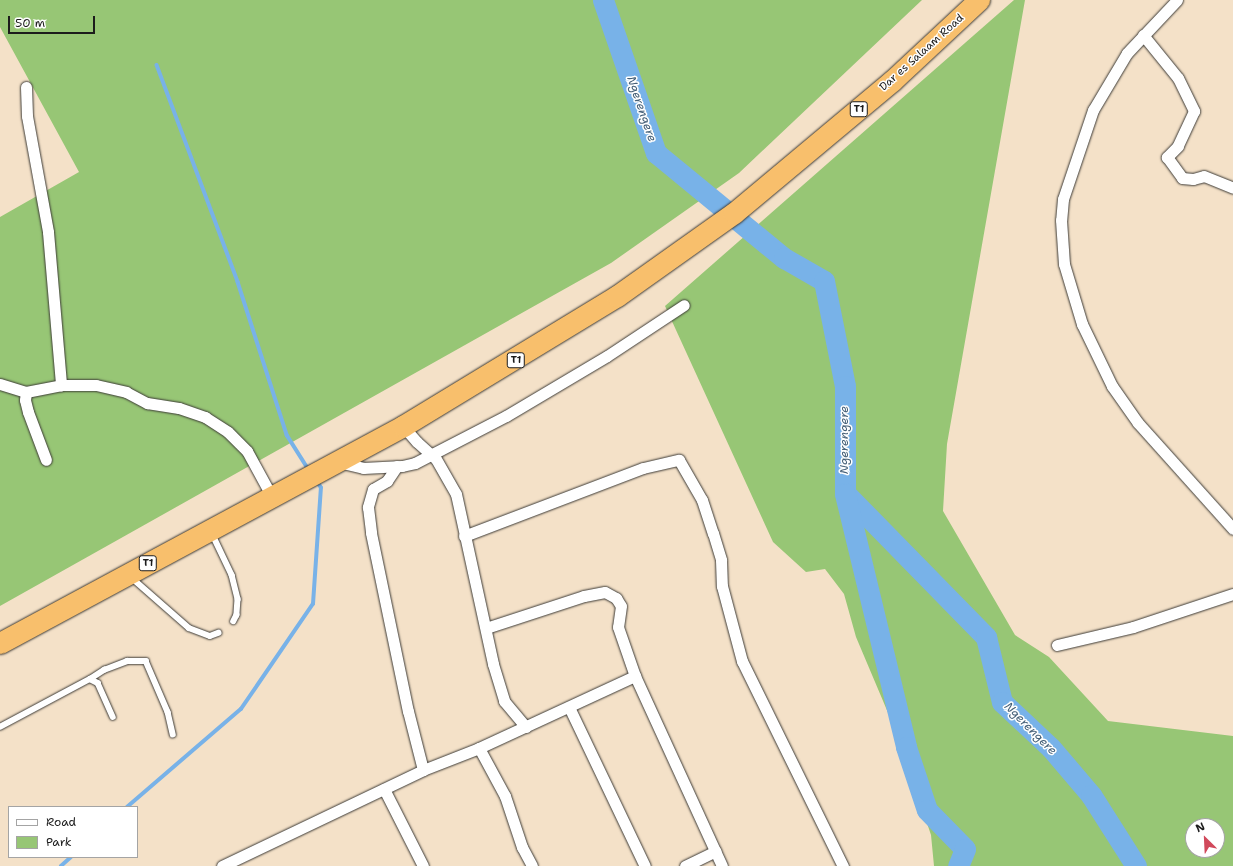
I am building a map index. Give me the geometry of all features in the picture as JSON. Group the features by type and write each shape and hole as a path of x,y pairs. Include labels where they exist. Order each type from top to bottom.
{"highway":[{"name":"Dar es Salaam Road","path":"403,426 548,340 700,239 734,213 892,81 979,0"},
{"name":"T1","path":"0,643 403,426"}],"street":[{"path":"1177,0 1127,53 1099,96 1070,174 1062,210 1064,264 1082,324 1112,386 1138,423 1233,529"},
{"path":"1143,35 1178,78 1194,111 1178,146 1167,158 1182,178 1193,179 1204,176 1233,188"},
{"path":"26,87 27,116 48,232 60,385"},
{"path":"331,465 363,468 397,466 415,463 497,421 607,356 684,305"},
{"path":"0,384 26,392 60,385 96,385 116,389 147,404 178,408 205,417 228,432 247,451 272,497"},
{"path":"26,392 25,400 28,412 46,460"},
{"path":"403,426 443,468 456,494 464,536 504,701 526,727"},
{"path":"464,536 644,468 679,460 702,500 713,533 721,560 722,586 742,661 843,866"},
{"path":"397,466 387,481 373,489 368,507 371,533 408,711 423,770"},
{"path":"486,628 584,596 600,592 609,593 620,606 618,627 635,676 722,866"},
{"path":"1057,645 1133,627 1233,594"},
{"path":"222,866 423,770 479,748 635,676"},
{"path":"569,707 645,866"},
{"path":"479,748 505,796 522,847 532,866"},
{"path":"384,789 423,866"},
{"path":"685,866 716,851"}],"lane":[{"path":"210,530 232,575 236,593 237,615 234,621"},
{"path":"128,574 189,628 210,636 218,633"},
{"path":"0,727 104,670 127,661 146,661 168,712 173,734"},
{"path":"90,679 98,683 113,717"}],"green space":[{"path":"0,0 922,0 739,173 611,263 0,606 0,217 79,172 0,27"},
{"path":"1014,0 1025,0 947,444 943,511 1015,635 1049,657 1108,721 1233,736 1233,866 934,866 931,835 897,734 856,637 844,594 825,569 806,572 773,542 665,306"}],"waterway":[{"name":"Ngerengere","path":"603,0 656,153 784,258 824,281 845,386 845,493 986,637 1002,702 1051,748 1091,795 1136,866"},
{"path":"157,65 238,282 287,435 309,470"},
{"path":"128,806 241,709 313,604 321,488 316,480"},
{"path":"845,494 906,747 927,810 965,849 958,866"},
{"path":"61,866 70,858"}]}
